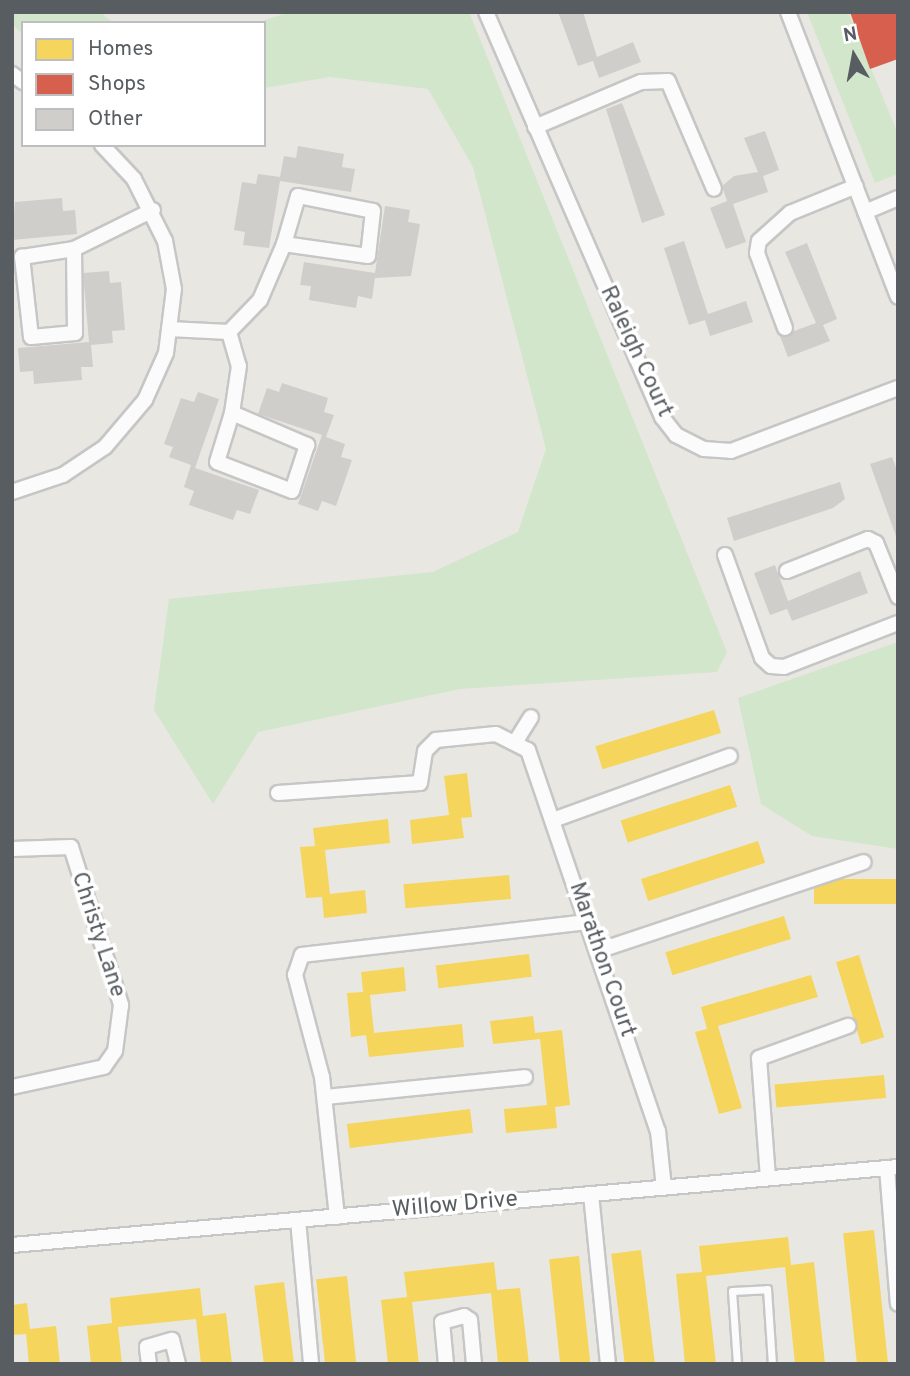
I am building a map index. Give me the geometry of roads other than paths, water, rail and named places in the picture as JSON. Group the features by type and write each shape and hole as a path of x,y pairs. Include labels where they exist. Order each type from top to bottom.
{"street":[{"name":"Raleigh Court","path":"486,12 662,417 676,435 704,449 731,450 898,388"},
{"path":"789,12 898,297"},
{"path":"535,127 641,82 668,81 714,188"},
{"path":"12,492 63,475 120,434 155,382 170,329 172,270 153,210 104,147"},
{"path":"785,328 757,253 759,241 790,213 856,186"},
{"path":"170,329 229,332 260,300 284,244 298,196 376,216 363,260 284,244"},
{"path":"865,212 898,198"},
{"path":"74,249 75,333 31,337 22,257 74,249 153,210"},
{"path":"229,332 239,366 232,413 217,462 292,491 307,445 232,413"},
{"path":"787,571 868,539 876,543 898,597"},
{"path":"725,555 762,658 771,666 784,667 898,622"},
{"path":"278,793 420,783 425,751 436,740 496,734 516,741 531,717"},
{"name":"Marathon Court","path":"516,741 533,761 658,1131 664,1188"},
{"path":"553,820 730,756"},
{"name":"Christy Lane","path":"12,849 71,847 121,1005 114,1051 104,1067 12,1087"},
{"path":"598,951 864,862"},
{"path":"337,1217 325,1097 295,975 302,955 587,922"},
{"path":"768,1178 759,1058 848,1026"},
{"path":"325,1097 525,1077"},
{"path":"892,1167 898,1304"},
{"name":"Willow Drive","path":"12,1245 892,1167"},
{"path":"591,1194 608,1364"},
{"path":"298,1220 311,1364"},
{"path":"446,1364 442,1322 464,1316 470,1320 474,1364"},
{"path":"149,1364 147,1347 172,1340 178,1364"}],"lane":[{"path":"737,1364 732,1292 767,1289 772,1364"}]}
